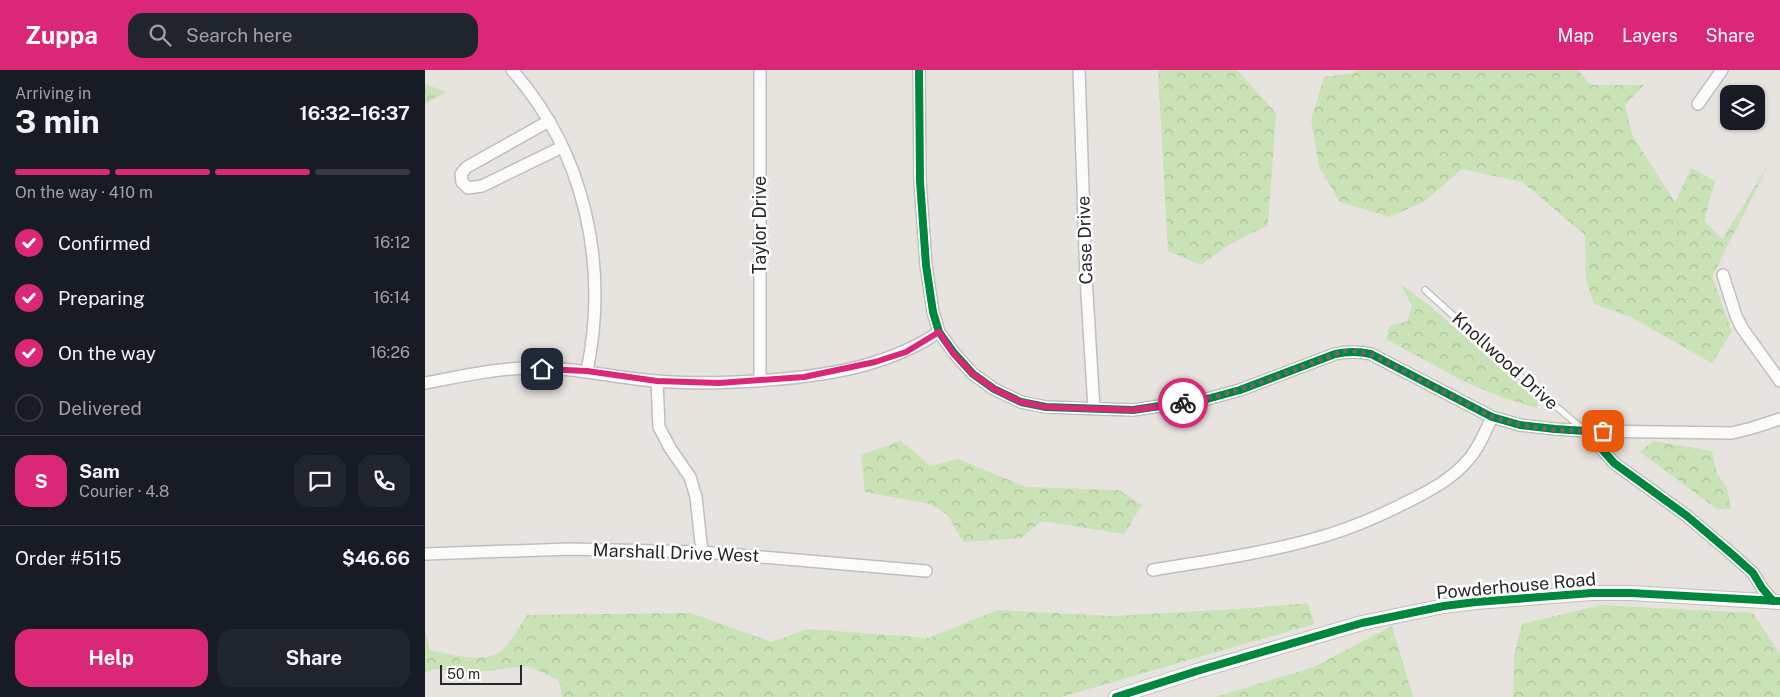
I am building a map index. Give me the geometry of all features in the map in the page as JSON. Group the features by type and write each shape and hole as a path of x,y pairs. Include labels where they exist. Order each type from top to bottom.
{"street":[{"path":"512,70 535,98 549,121 583,198 595,262 596,304 594,340 587,371"},
{"name":"Taylor Drive","path":"760,70 760,380"},
{"path":"919,70 920,181 926,265 933,312 939,332 953,353 967,367 994,389 1021,402 1046,407 1133,410 1207,399 1240,390 1335,354 1354,351 1371,354 1492,417 1521,425 1555,430 1585,431 1732,432 1753,428 1780,419"},
{"name":"Case Drive","path":"1079,70 1086,277 1094,409"},
{"path":"1698,104 1723,70"},
{"path":"549,121 467,167 461,174 462,182 468,188 482,186 562,147"},
{"path":"1723,275 1739,322 1780,381"},
{"path":"425,382 493,370 519,368 587,371 657,381 719,383 804,377 875,362 906,352 939,332"},
{"path":"657,381 659,427 670,448 690,477 696,498 702,552"},
{"path":"1153,570 1265,551 1312,540 1376,518 1433,489 1452,476 1479,447 1492,417"},
{"path":"1585,431 1614,463 1687,516 1733,555 1753,573 1762,588 1777,601"},
{"name":"Marshall Drive West","path":"425,554 569,549 702,552 926,571"},
{"name":"Powderhouse Road","path":"1116,697 1362,623 1431,608 1476,602 1592,593 1631,593 1777,601"}],"lane":[{"name":"Knollwood Drive","path":"1425,290 1520,376 1585,431"}],"green space":[{"path":"1158,70 1237,70 1276,113 1268,225 1227,246 1201,265 1168,251"},
{"path":"1356,70 1578,70 1590,85 1644,85 1625,105 1632,135 1675,202 1691,168 1715,181 1704,221 1722,239 1769,164 1712,277 1732,331 1712,363 1629,316 1594,304 1586,280 1585,235 1522,182 1462,169 1425,201 1390,217 1340,202 1320,169 1311,120 1324,77 1353,73"},
{"path":"425,84 446,92 425,104"},
{"path":"1400,284 1429,305 1538,401 1537,408 1501,397 1463,381 1386,339 1390,326 1408,321 1412,305"},
{"path":"900,441 930,466 958,459 1026,487 1119,490 1142,505 1124,534 1042,521 1021,538 963,542 947,514 930,504 865,492 861,455"},
{"path":"1653,441 1712,451 1717,474 1727,487 1731,509 1717,509 1640,452"},
{"path":"1308,603 1314,624 1061,697 562,697 559,680 528,666 476,672 433,669 425,673 425,629 430,650 457,656 486,657 495,654 506,646 527,615 691,613 772,642 808,629 929,638 997,610 1112,616"},
{"path":"1601,605 1753,613 1780,654 1780,697 1513,697 1514,656 1522,624"},
{"path":"1392,626 1413,697 1215,697 1314,667"}],"cycle path":[{"path":"919,70 920,181 926,265 933,312 939,332 954,353 973,374 994,389 1021,402 1046,407 1133,410 1207,399 1240,390 1335,354 1344,352 1371,354 1492,417 1520,425 1586,431 1614,463 1687,516 1753,573 1773,601"},
{"path":"1116,697 1197,671 1362,623 1444,606 1592,593 1631,593 1778,601"}],"way so far":[{"path":"1183,403 1240,390 1347,351 1371,354 1492,417 1521,425 1555,430 1603,431"}],"route":[{"path":"542,369 587,371 657,381 719,383 804,377 875,362 906,352 939,332 953,353 973,374 994,389 1021,402 1046,407 1133,410 1183,403"}]}
